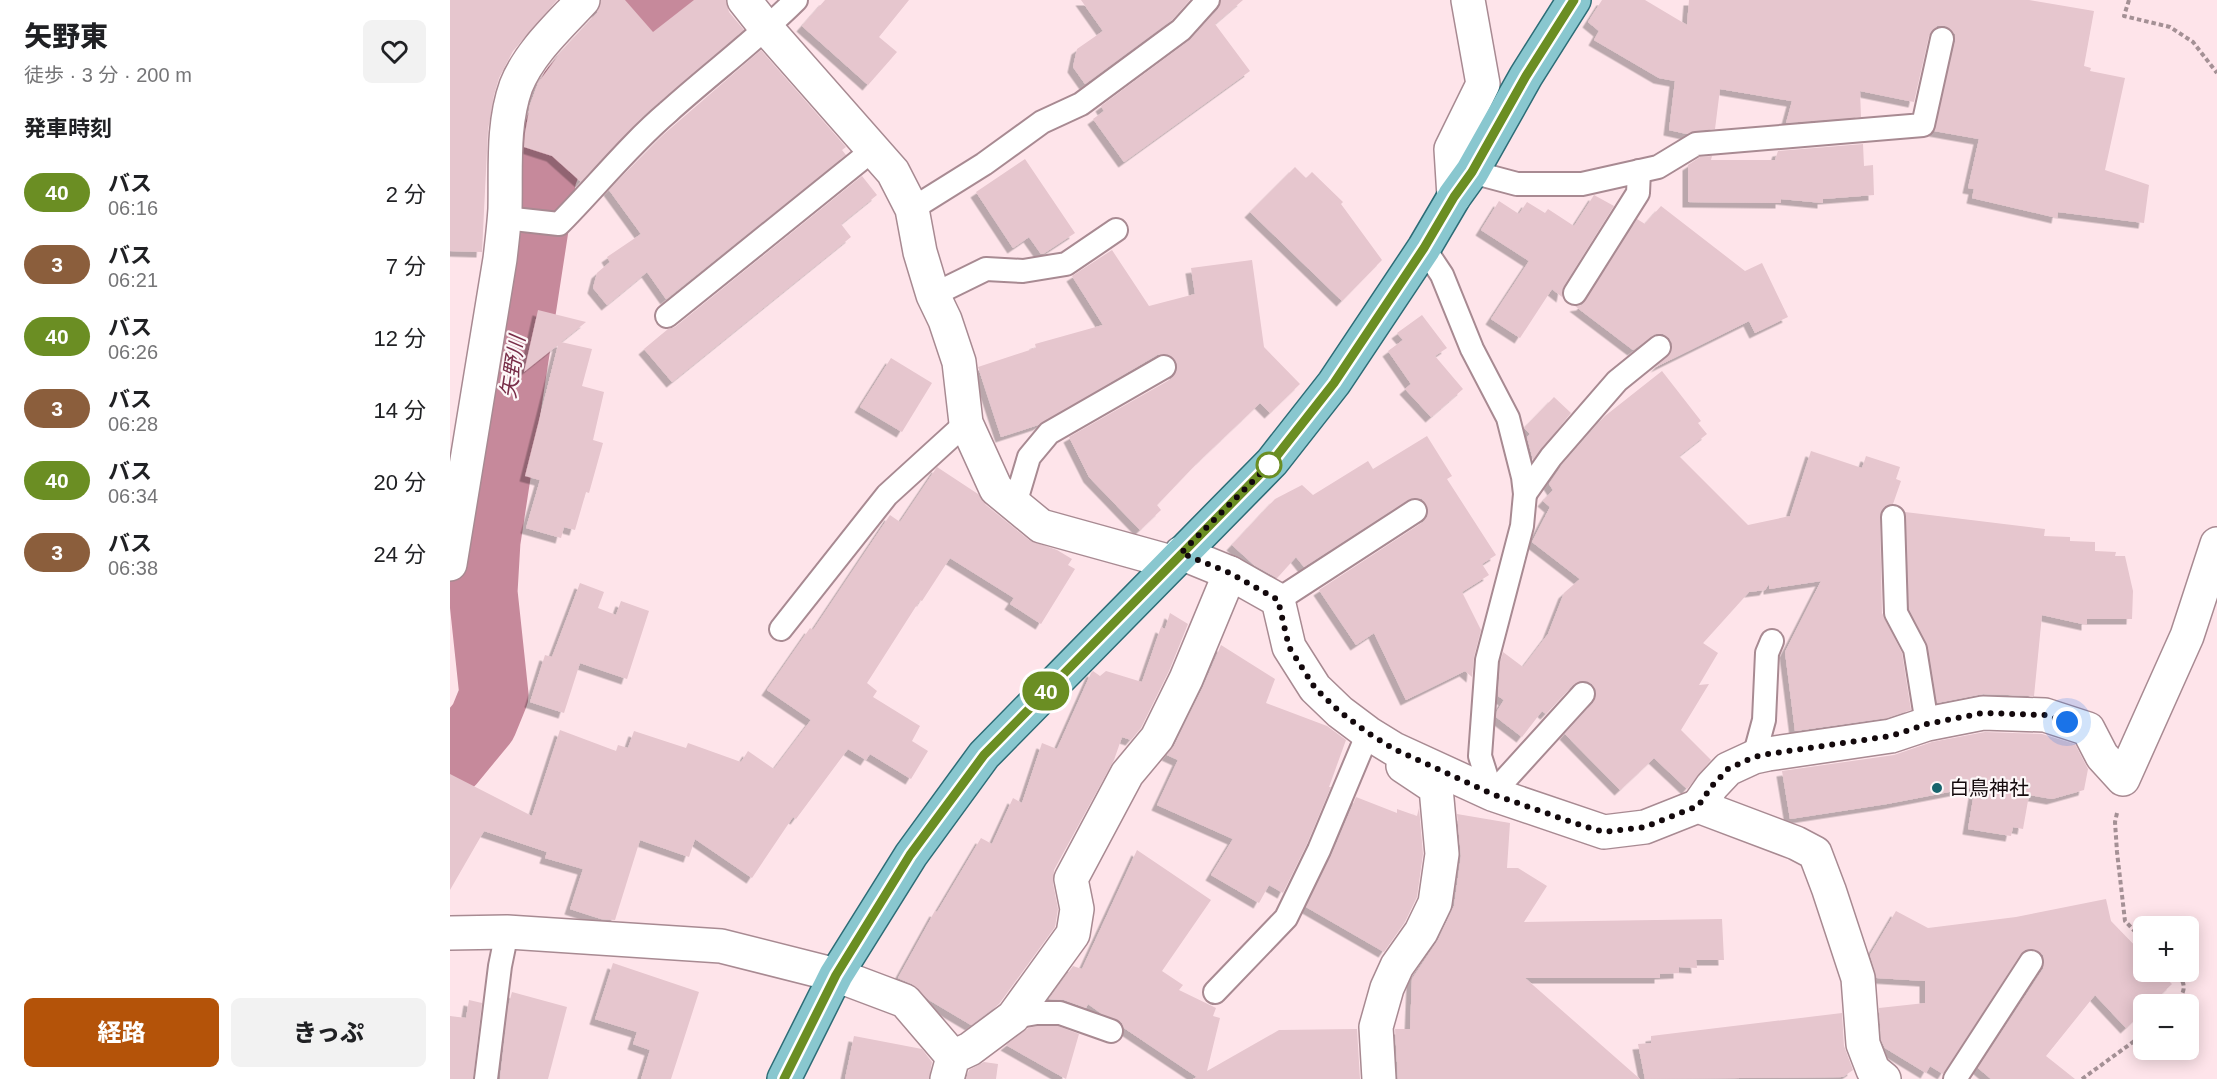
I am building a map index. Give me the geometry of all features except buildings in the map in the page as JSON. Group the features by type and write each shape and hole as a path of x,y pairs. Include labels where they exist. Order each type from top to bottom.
{"main road":[{"path":"784,1079 836,975 910,855 984,755 1272,462 1327,392 1424,248 1574,0"}],"street":[{"path":"450,564 506,218 505,146 517,86 538,50 583,0"},
{"path":"744,0 893,172 912,209 920,252 933,295 945,320 959,362 966,423 996,489 1041,526 1230,573 1278,600 1289,647 1315,688 1340,712 1381,741 1492,794 1604,832 1645,827 1698,806 1728,769 1754,757 1891,736 1927,724 1983,713 2045,715 2088,729 2102,756 2123,779 2187,636 2217,544"},
{"path":"1463,184 1450,149 1483,84 1468,0"},
{"path":"450,933 507,932 721,946 836,975 905,1001 950,1068 970,1049 1013,1017 1073,934 1077,909 1071,879 1127,774 1157,738 1186,679 1230,573"},
{"path":"1379,1079 1376,1027 1387,988 1397,966 1421,932 1433,910 1442,854 1436,788 1401,765 1381,741"},
{"path":"1698,806 1796,843 1815,853 1858,978 1863,1044 1872,1076"}],"lane":[{"path":"506,218 559,225 626,151 667,112 767,29 796,0"},
{"path":"912,209 984,164 1042,122 1081,104 1181,30 1208,0"},
{"path":"1463,184 1582,184 1658,167 1696,144 1923,125 1942,39"},
{"path":"667,316 874,149"},
{"path":"1575,294 1638,194 1639,171"},
{"path":"933,295 986,269 1023,271 1066,264 1116,230"},
{"path":"1424,248 1442,275 1472,349 1508,418 1525,494 1522,526 1486,660 1480,756 1492,794"},
{"path":"1525,494 1551,457 1617,381 1659,347"},
{"path":"1015,504 1029,457 1049,433 1164,367"},
{"path":"781,629 887,495 966,423"},
{"path":"1278,600 1415,511"},
{"path":"1893,517 1896,613 1915,649 1927,724"},
{"path":"1754,757 1764,720 1767,653 1772,641"},
{"path":"1492,794 1583,694"},
{"path":"1215,992 1286,918 1319,850 1381,741"},
{"path":"486,1079 500,966 507,932"},
{"path":"1954,1079 2031,962"},
{"path":"1013,1017 1036,1013 1060,1013 1111,1031"}],"path":[{"path":"2129,0 2124,16 2170,27 2193,42 2217,73"},
{"path":"2123,779 2115,822 2125,921 2133,929"},
{"path":"2082,1079 2133,1042"}],"waterway":[{"name":"矢野川","path":"450,762 483,722 494,695 483,592 486,541 542,176 574,90 630,29 662,0"}],"bus line":[{"name":"40","path":"784,1079 836,975 910,855 984,755 1171,562 1272,462 1334,383 1472,172 1526,76 1574,0"}],"place":[{"name":"白鳥神社","path":"1937,788"}],"route":[{"path":"1269,465 1272,462 1181,553 1230,573 1278,600 1289,647 1315,688 1340,712 1368,733 1394,749 1492,794 1583,826 1604,832 1645,827 1698,806 1728,769 1754,757 1891,736 1959,716 1983,713 2045,715 2067,722"}]}
